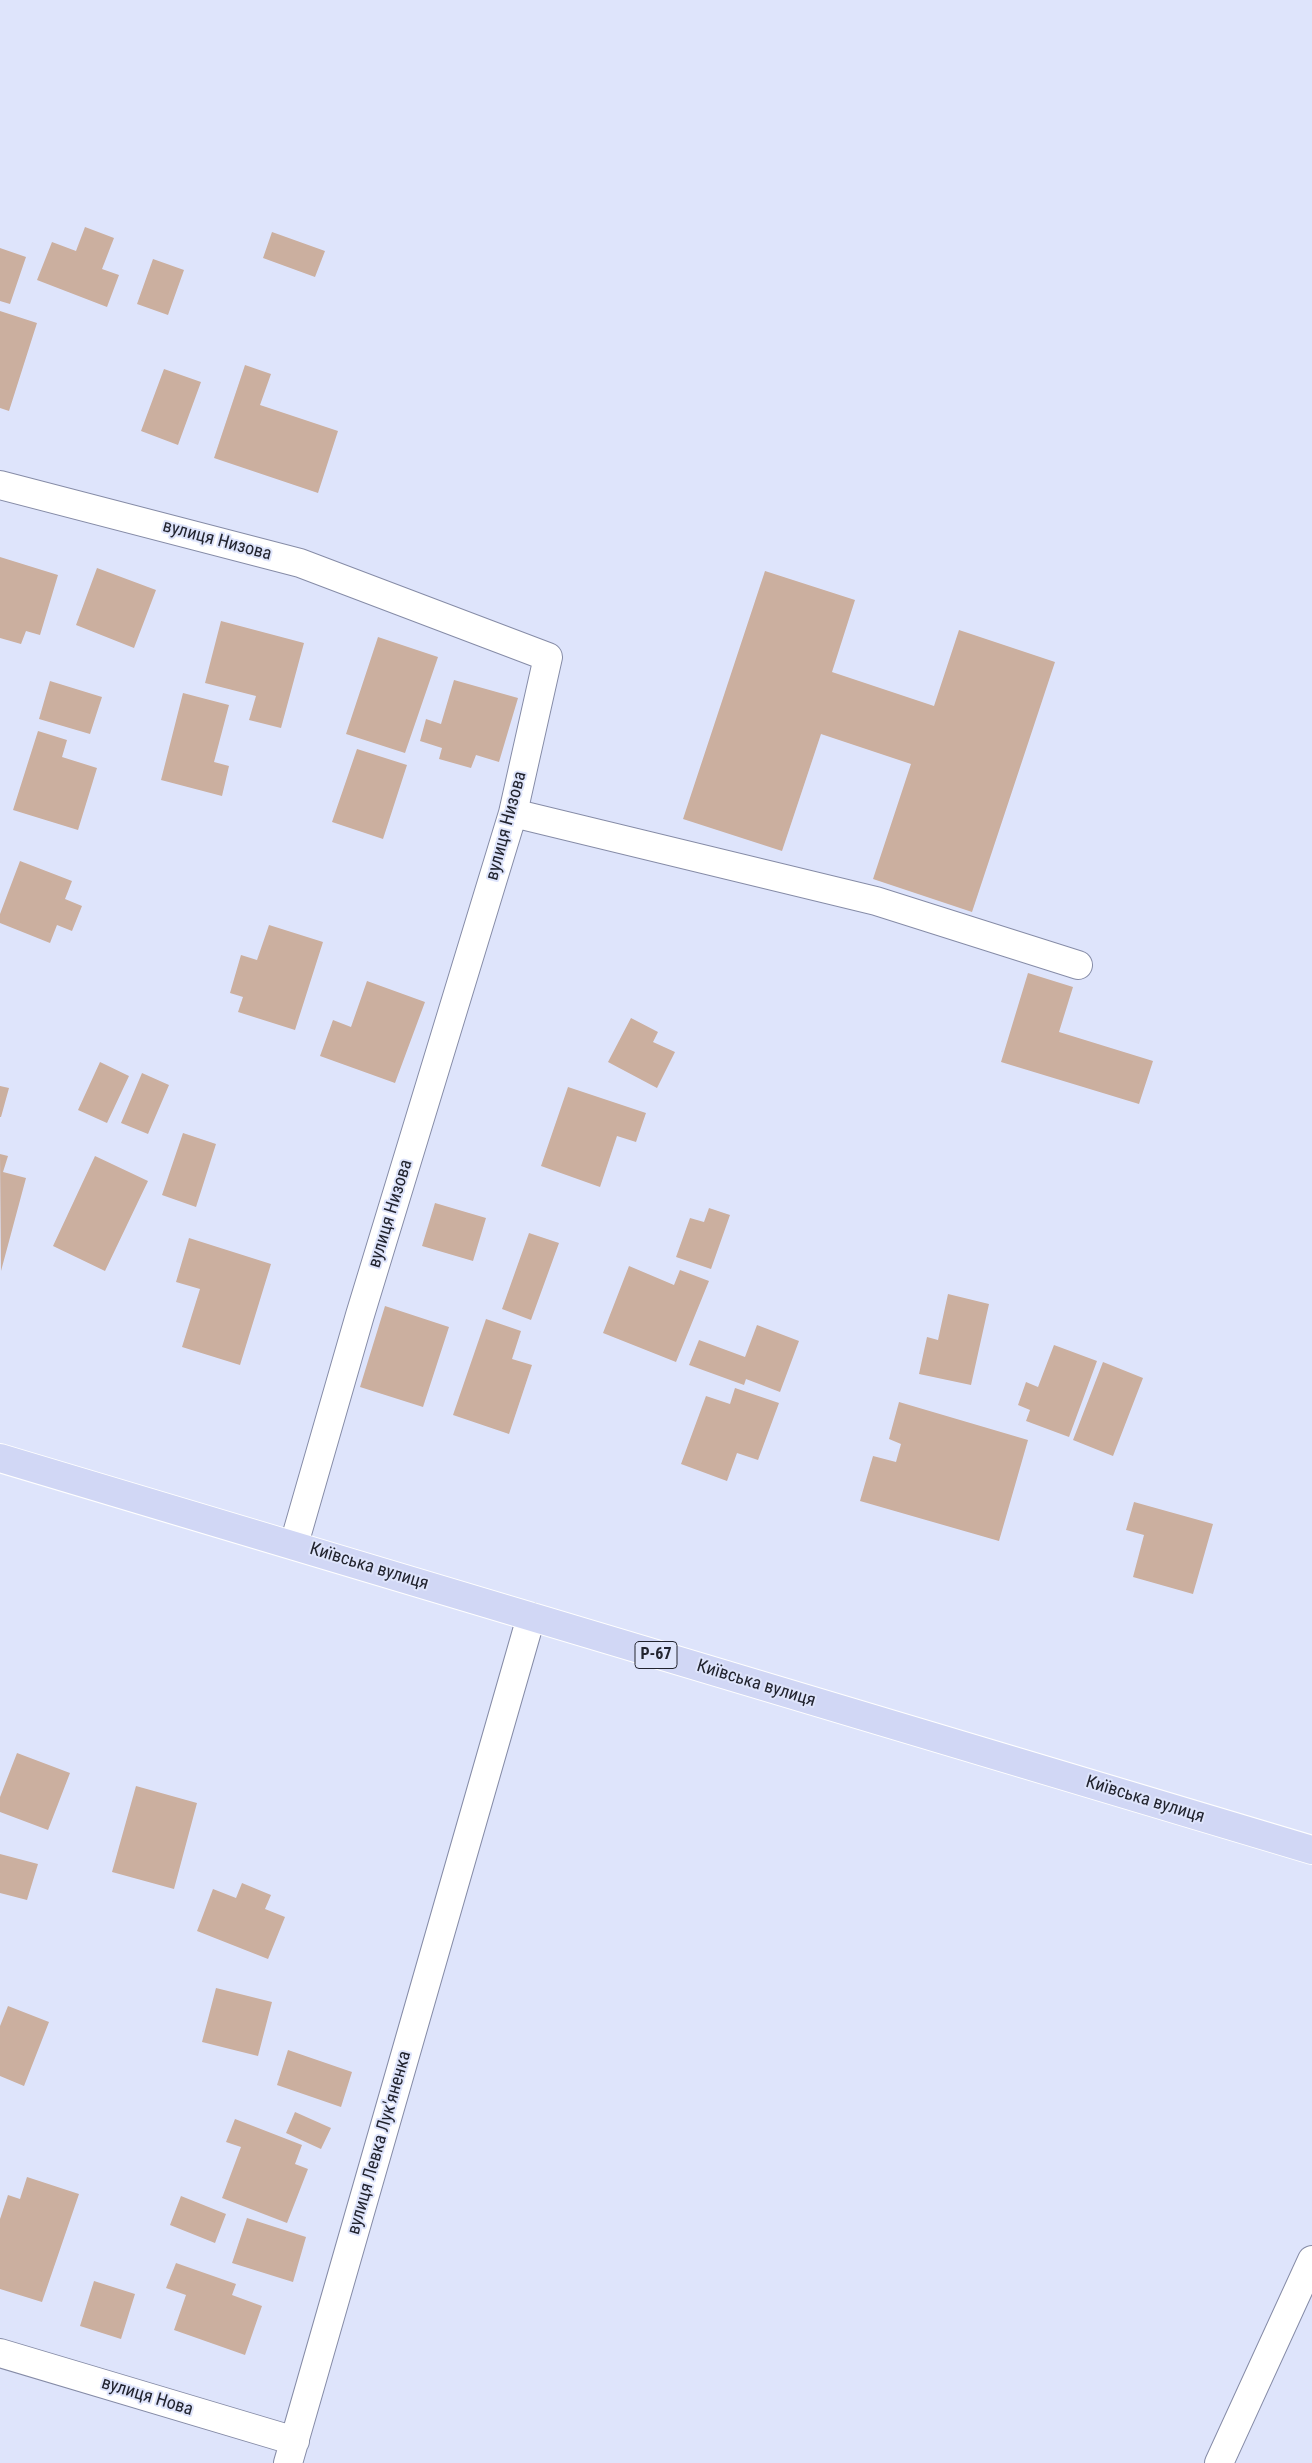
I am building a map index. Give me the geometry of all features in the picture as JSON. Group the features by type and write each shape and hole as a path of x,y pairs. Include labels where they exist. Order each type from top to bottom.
{"main road":[{"name":"Київська вулиця","path":"0,1458 294,1544 531,1617 1312,1850"}],"street":[{"name":"вулиця Низова","path":"0,485 300,563 548,657 513,813 360,1315 294,1544"},
{"path":"513,813 876,901 1078,965"},
{"name":"вулиця Левка Лук'яненка","path":"291,2452 531,1617"},
{"path":"1219,2463 1312,2260"},
{"name":"вулиця Нова","path":"0,2354 291,2452"}],"building":[{"path":"85,227 114,238 102,269 119,275 107,307 37,280 52,242 76,251"},
{"path":"272,232 325,251 315,277 263,258"},
{"path":"0,248 26,257 10,304 0,301"},
{"path":"153,259 184,270 168,315 137,304"},
{"path":"0,311 37,323 9,411 0,408"},
{"path":"245,365 271,374 260,405 338,431 318,493 214,458"},
{"path":"164,369 201,382 178,445 141,431"},
{"path":"0,557 58,575 40,635 26,631 21,644 0,638"},
{"path":"97,568 156,590 134,648 76,625"},
{"path":"765,571 855,600 832,672 934,706 959,630 1055,662 972,912 873,879 911,764 821,734 782,851 683,819"},
{"path":"221,621 304,643 281,728 249,720 256,696 205,683"},
{"path":"378,637 438,657 405,753 346,734"},
{"path":"454,680 518,698 499,762 476,755 471,768 439,759 442,748 420,741 426,719 441,724"},
{"path":"50,681 102,697 90,734 39,719"},
{"path":"183,693 229,705 214,762 229,766 222,796 161,780"},
{"path":"38,731 67,740 62,757 97,768 78,830 13,810"},
{"path":"357,749 407,765 383,839 332,822"},
{"path":"20,861 72,881 65,899 82,906 72,931 57,925 50,943 0,923 0,914"},
{"path":"269,925 323,942 295,1030 238,1012 243,997 230,993 241,955 257,960"},
{"path":"1028,973 1073,987 1059,1032 1153,1061 1139,1104 1001,1062"},
{"path":"367,981 425,1002 395,1083 320,1056 333,1020 351,1027"},
{"path":"631,1018 658,1032 653,1042 675,1052 657,1088 608,1062"},
{"path":"100,1062 129,1076 107,1123 78,1110"},
{"path":"142,1073 169,1085 148,1134 121,1123"},
{"path":"0,1086 9,1088 1,1117 0,1117"},
{"path":"568,1087 646,1113 636,1142 617,1136 600,1187 541,1166"},
{"path":"183,1133 216,1144 196,1207 162,1195"},
{"path":"0,1154 8,1156 3,1172 26,1178 1,1271"},
{"path":"95,1156 148,1181 105,1271 53,1246"},
{"path":"435,1203 486,1218 473,1261 422,1246"},
{"path":"709,1208 730,1215 711,1269 676,1257 690,1218 704,1222"},
{"path":"529,1233 559,1243 531,1320 502,1309"},
{"path":"189,1238 271,1264 240,1365 182,1347 200,1289 176,1282"},
{"path":"629,1266 674,1285 680,1270 709,1281 676,1362 603,1333"},
{"path":"948,1294 989,1304 971,1385 919,1374 927,1337 938,1340"},
{"path":"385,1306 449,1327 423,1407 360,1387"},
{"path":"486,1319 521,1331 512,1359 532,1365 509,1434 453,1415"},
{"path":"757,1325 799,1341 780,1392 746,1379 744,1385 689,1365 699,1340 745,1357"},
{"path":"1054,1345 1097,1361 1069,1437 1026,1421 1030,1410 1018,1405 1026,1382 1038,1387"},
{"path":"1103,1362 1143,1378 1113,1456 1073,1440"},
{"path":"735,1388 779,1403 758,1460 737,1453 727,1481 681,1464 706,1396 730,1404"},
{"path":"899,1402 1028,1440 999,1541 860,1501 873,1456 896,1462 901,1444 889,1439"},
{"path":"1134,1502 1213,1524 1193,1594 1133,1577 1144,1535 1126,1530"},
{"path":"17,1753 70,1773 48,1830 0,1812 0,1797"},
{"path":"136,1786 197,1803 174,1889 112,1872"},
{"path":"0,1854 38,1864 27,1900 0,1893"},
{"path":"242,1883 271,1895 265,1909 285,1917 268,1959 197,1931 213,1889 236,1898"},
{"path":"216,1988 272,2002 258,2056 202,2042"},
{"path":"8,2006 49,2022 24,2086 0,2076 0,2026"},
{"path":"288,2050 352,2072 341,2107 277,2085"},
{"path":"295,2112 331,2128 321,2149 286,2133"},
{"path":"235,2119 302,2145 295,2164 308,2169 287,2223 222,2198 241,2147 226,2142"},
{"path":"27,2177 79,2194 42,2302 0,2289 0,2219 8,2195 20,2199"},
{"path":"181,2196 226,2214 215,2243 170,2225"},
{"path":"247,2218 306,2237 293,2282 232,2263"},
{"path":"176,2263 236,2284 232,2295 262,2306 245,2355 174,2330 186,2295 166,2288"},
{"path":"94,2281 135,2294 121,2339 80,2326"}]}
